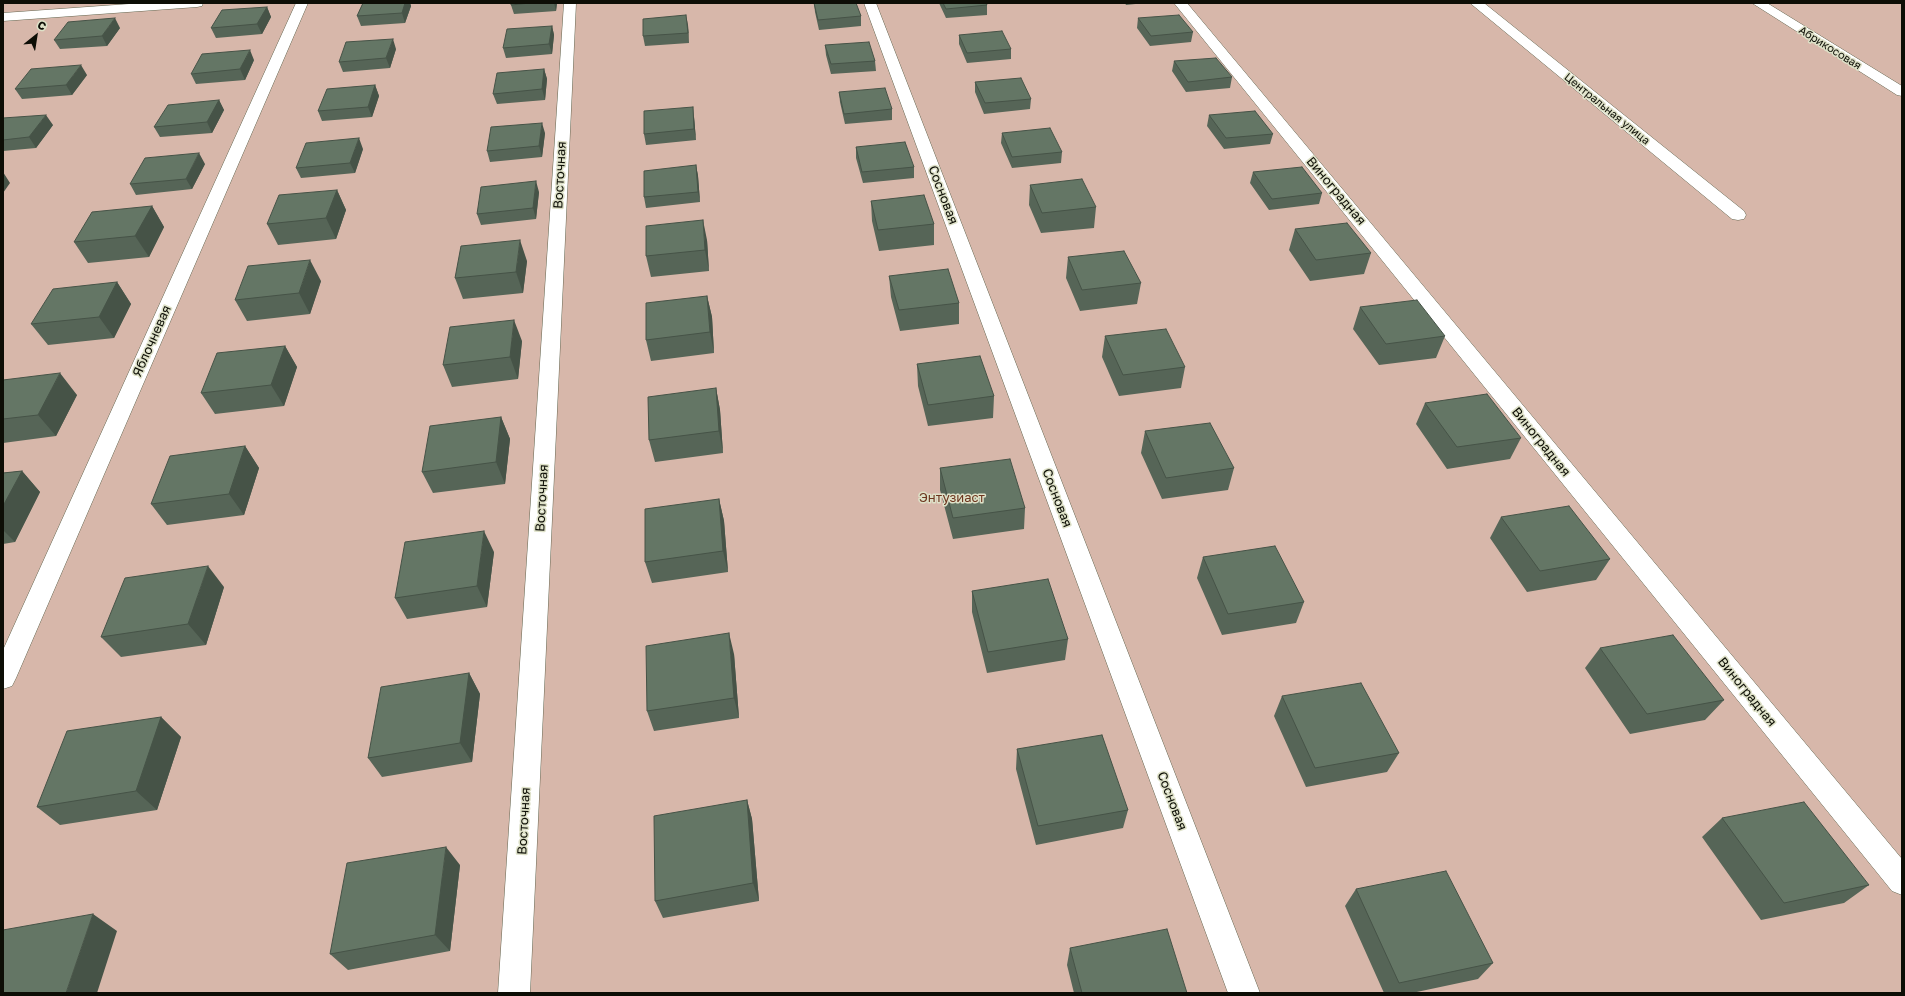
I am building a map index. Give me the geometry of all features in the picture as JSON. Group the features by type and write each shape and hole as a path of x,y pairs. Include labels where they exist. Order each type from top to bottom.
{"street":[{"path":"3,30 9,16 27,3"},
{"path":"9,16 197,3"},
{"name":"Яблочневая","path":"3,678 302,3"},
{"name":"Восточная","path":"514,993 570,3"},
{"name":"Сосновая","path":"870,3 1244,993"},
{"name":"Виноградная","path":"1180,3 1902,881"},
{"name":"Центральная улица","path":"1476,3 1738,215"},
{"name":"Абрикосовая","path":"1758,3 1902,92"}],"green space":[{"name":"Энтузиаст","path":"3,3 1902,3 1902,993 3,993"}],"building":[{"path":"363,3 405,3 402,13 357,16"},
{"path":"511,3 530,3 511,5"},
{"path":"814,3 856,3 861,16 818,20"},
{"path":"943,3 986,3 987,5 946,9"},
{"path":"267,7 257,24 211,28 222,10"},
{"path":"686,15 688,33 643,36 643,19"},
{"path":"1179,15 1193,32 1151,36 1138,18"},
{"path":"115,18 102,36 54,40 68,22"},
{"path":"552,26 549,44 503,48 507,29"},
{"path":"1002,31 1011,49 967,53 959,35"},
{"path":"393,39 386,58 339,62 346,42"},
{"path":"869,42 875,61 831,64 825,45"},
{"path":"250,50 240,69 191,74 202,54"},
{"path":"1216,58 1232,77 1188,82 1174,61"},
{"path":"81,65 66,85 15,89 31,69"},
{"path":"544,69 542,89 493,94 497,73"},
{"path":"1021,78 1031,99 985,103 975,82"},
{"path":"375,85 368,107 318,111 327,89"},
{"path":"885,88 892,109 844,114 839,92"},
{"path":"219,100 207,122 154,127 168,105"},
{"path":"693,107 694,129 644,134 644,111"},
{"path":"1255,111 1273,134 1226,138 1209,115"},
{"path":"46,115 29,137 3,140 3,118"},
{"path":"542,123 539,146 487,151 491,127"},
{"path":"1050,128 1062,152 1012,157 1002,133"},
{"path":"359,138 350,163 296,168 306,143"},
{"path":"905,142 914,167 862,172 856,147"},
{"path":"199,153 186,179 130,184 145,158"},
{"path":"696,165 698,192 644,197 644,171"},
{"path":"1302,167 1322,193 1272,199 1253,172"},
{"path":"1082,179 1096,207 1042,213 1030,185"},
{"path":"536,181 533,208 477,214 481,187"},
{"path":"337,190 326,218 267,224 279,195"},
{"path":"924,195 934,224 878,230 871,201"},
{"path":"152,206 135,236 74,242 92,212"},
{"path":"703,220 705,250 646,256 646,226"},
{"path":"1347,223 1371,253 1316,260 1295,229"},
{"path":"520,240 516,272 455,278 461,246"},
{"path":"1124,251 1141,283 1082,290 1068,257"},
{"path":"310,260 299,293 235,300 248,266"},
{"path":"948,269 959,303 899,310 889,276"},
{"path":"117,282 99,317 31,324 53,289"},
{"path":"707,296 710,332 646,340 646,303"},
{"path":"1417,300 1445,336 1386,344 1360,307"},
{"path":"514,320 510,357 443,365 450,327"},
{"path":"1166,329 1185,367 1123,375 1105,336"},
{"path":"285,346 271,385 201,393 217,353"},
{"path":"980,356 994,396 928,405 917,364"},
{"path":"60,373 38,415 3,419 3,380"},
{"path":"716,388 719,431 649,440 648,397"},
{"path":"1487,394 1521,438 1457,447 1425,403"},
{"path":"501,417 496,462 422,472 430,426"},
{"path":"1210,423 1234,468 1166,478 1145,431"},
{"path":"245,446 229,494 151,504 170,456"},
{"path":"1010,459 1025,508 953,518 940,468"},
{"path":"22,471 3,506 3,473"},
{"path":"719,499 723,551 645,562 645,509"},
{"path":"1569,506 1610,559 1540,571 1501,517"},
{"path":"484,531 477,586 395,598 405,542"},
{"path":"1275,546 1304,602 1228,614 1203,557"},
{"path":"208,566 188,624 101,637 125,578"},
{"path":"1048,579 1068,639 988,652 972,591"},
{"path":"729,633 734,698 647,711 646,646"},
{"path":"1673,635 1724,700 1647,714 1600,648"},
{"path":"469,673 460,743 368,758 381,687"},
{"path":"1361,683 1399,753 1315,768 1282,696"},
{"path":"161,717 136,791 37,807 67,731"},
{"path":"1102,735 1128,810 1038,826 1017,749"},
{"path":"747,800 753,883 655,901 654,816"},
{"path":"1804,802 1869,885 1784,903 1722,818"},
{"path":"446,847 435,935 330,954 347,863"},
{"path":"1446,871 1493,963 1399,983 1356,889"},
{"path":"93,914 66,993 3,993 3,930"},
{"path":"1167,929 1187,993 1082,993 1070,948"}]}
